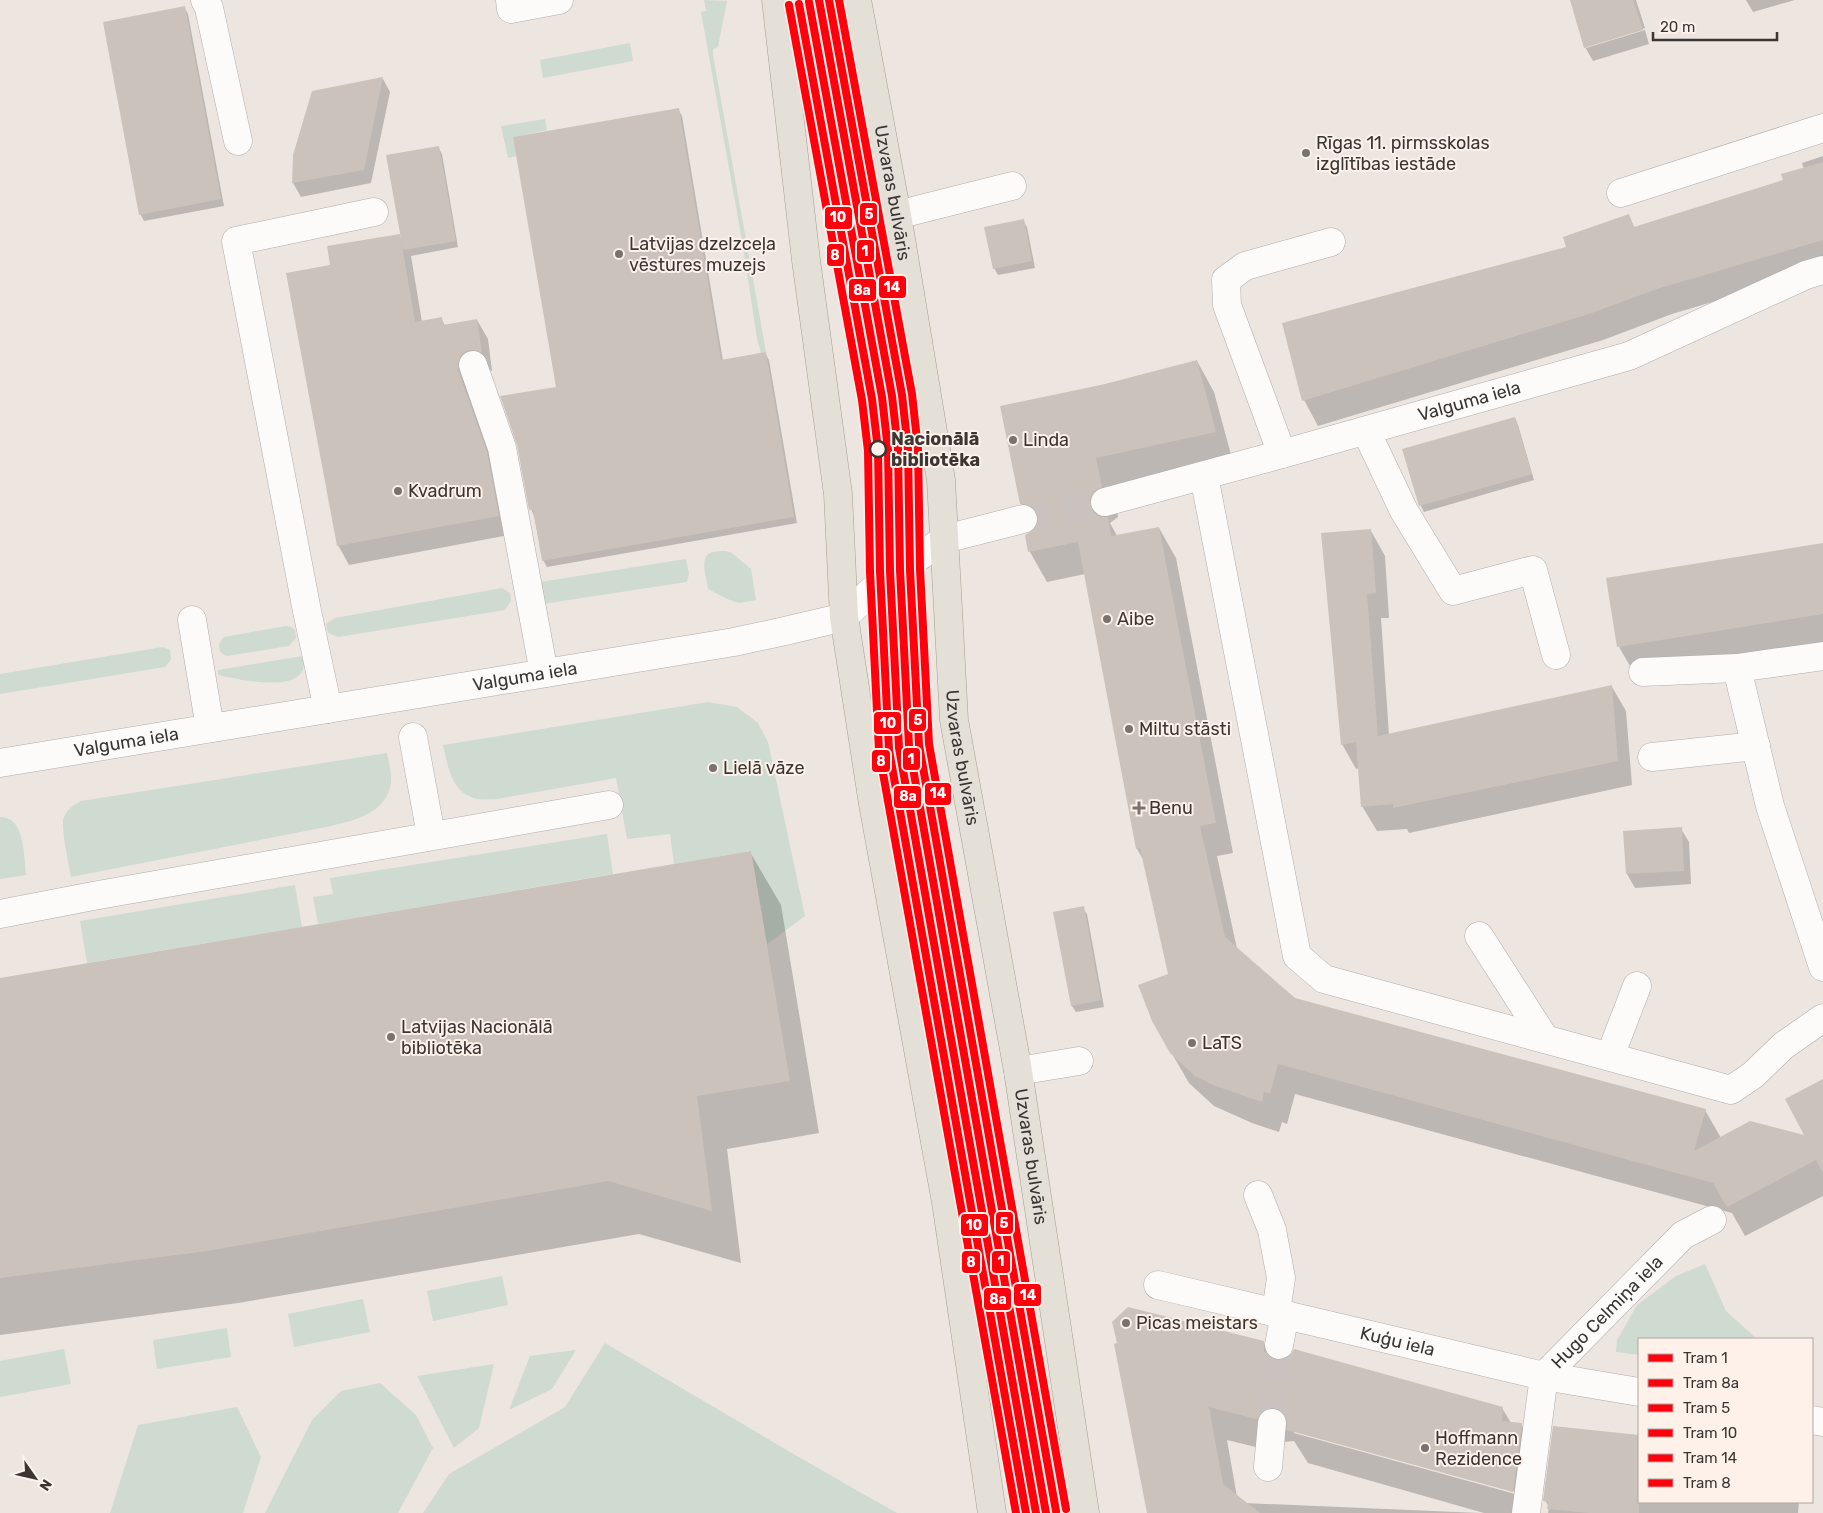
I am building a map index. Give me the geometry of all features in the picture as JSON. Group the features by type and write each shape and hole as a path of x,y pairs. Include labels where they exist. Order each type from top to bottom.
{"main road":[{"path":"776,0 809,279 838,494 844,617 873,804 946,1202 992,1513"},
{"name":"Uzvaras bulvāris","path":"857,0 897,215 941,480 954,720 1018,1071 1086,1513"}],"street":[{"path":"205,0 209,8 238,142"},
{"path":"510,0 511,9 559,0"},
{"path":"1621,193 1823,128"},
{"path":"897,215 1012,186"},
{"path":"328,709 307,611 236,241 374,212"},
{"path":"1282,454 1227,305 1226,280 1245,266 1331,242"},
{"name":"Valguma iela","path":"1105,502 1366,431 1629,356 1806,275 1823,270"},
{"path":"474,365 502,448 544,673"},
{"path":"1366,431 1404,511 1453,591 1533,570 1556,656"},
{"path":"1204,476 1297,956 1324,979 1731,1090 1753,1075 1783,1046 1823,1018"},
{"path":"844,617 880,583 944,539 1023,519"},
{"name":"Valguma iela","path":"0,763 734,642 844,617"},
{"path":"192,620 210,728"},
{"path":"1643,672 1737,668 1823,656"},
{"path":"1737,668 1770,806 1823,967"},
{"path":"413,738 431,835"},
{"path":"1652,757 1756,746"},
{"path":"0,914 431,835 609,805"},
{"path":"1479,936 1546,1039"},
{"path":"1610,1056 1637,986"},
{"path":"1018,1071 1079,1062"},
{"path":"1258,1195 1272,1230 1281,1278 1279,1345"},
{"name":"Hugo Celmiņa iela","path":"1526,1513 1544,1376 1683,1235 1712,1220"},
{"name":"Kuģu iela","path":"1158,1285 1544,1376 1638,1392"},
{"path":"1268,1467 1272,1423"}],"shaded area":[{"path":"704,0 727,1 718,47 713,49 713,55 766,352 761,353 757,339 743,246 701,12 706,11"},
{"path":"630,43 633,61 543,78 540,60"},
{"path":"545,119 547,130 514,137 517,156 508,158 501,126"},
{"path":"726,551 732,553 751,569 756,600 739,603 708,589 705,575 705,560 710,553"},
{"path":"686,559 689,574 687,582 542,604 540,582"},
{"path":"502,588 510,593 511,601 505,610 338,637 328,633 326,624 335,618"},
{"path":"286,626 295,630 296,638 289,646 227,656 219,648 220,642 224,637"},
{"path":"163,647 170,650 171,660 165,667 0,694 0,674"},
{"path":"303,656 303,669 297,677 287,681 259,682 218,674 218,670"},
{"path":"708,702 737,707 758,723 768,742 805,916 767,944 751,851 674,864 670,834 627,839 616,778 497,799 477,799 468,796 461,791 452,778 443,745"},
{"path":"387,753 391,779 390,788 380,805 364,816 326,827 71,877 63,822 67,812 81,801"},
{"path":"0,817 8,818 19,830 22,839 26,875 0,879"},
{"path":"607,834 613,874 318,924 313,897 333,894 330,878"},
{"path":"295,885 302,927 87,963 80,921"},
{"path":"1705,1264 1726,1311 1756,1338 1638,1338 1638,1355 1616,1352 1617,1340 1637,1305 1676,1276"},
{"path":"502,1276 508,1305 433,1321 427,1291"},
{"path":"363,1299 370,1332 294,1347 288,1314"},
{"path":"227,1328 231,1357 157,1369 153,1340"},
{"path":"605,1343 897,1513 423,1513 449,1474 565,1407"},
{"path":"64,1349 71,1384 0,1397 0,1361"},
{"path":"576,1350 552,1389 509,1410 530,1356"},
{"path":"494,1364 479,1428 454,1448 417,1376"},
{"path":"380,1383 416,1415 433,1448 398,1513 265,1513 312,1420 341,1391"},
{"path":"237,1407 261,1457 243,1513 110,1513 138,1425"}],"building":[{"path":"1570,0 1633,0 1643,30 1584,48"},
{"path":"185,6 221,199 139,215 103,22"},
{"path":"383,77 364,170 292,183 293,155 312,91"},
{"name":"Latvijas dzelzceļa vēstures muzejs","path":"679,108 721,360 766,352 794,517 542,561 533,509 529,510 517,445 500,396 556,387 513,137"},
{"path":"439,146 456,241 403,250 386,155"},
{"path":"1823,162 1823,240 1657,289 1589,314 1302,401 1282,323 1566,247 1563,237 1629,214 1634,227 1783,180 1781,174"},
{"path":"1024,219 1032,261 993,269 984,227"},
{"path":"400,234 415,322 442,317 443,325 477,319 482,353 468,350 462,354 458,362 458,370 487,452 499,516 337,546 286,273 330,265 327,246"},
{"path":"1197,360 1216,432 1096,458 1102,487 1094,491 1090,498 1090,506 1094,513 1101,517 1108,517 1111,536 1159,527 1216,823 1200,826 1225,937 1295,998 1706,1109 1694,1151 1750,1121 1804,1135 1785,1099 1823,1079 1823,1173 1816,1160 1727,1207 1713,1183 1278,1064 1270,1094 1264,1092 1262,1102 1213,1085 1195,1076 1170,1053 1152,1021 1138,985 1168,974 1140,848 1136,849 1078,542 1028,552 1025,535 1034,530 1038,524 1038,516 1034,508 1028,504 1020,504 1000,406 1105,384"},
{"path":"1515,417 1532,474 1419,506 1402,449"},
{"path":"1371,529 1376,593 1367,594 1378,736 1612,685 1618,761 1393,808 1393,804 1361,807 1356,742 1341,745 1321,533"},
{"path":"1823,543 1823,614 1617,647 1606,578"},
{"path":"1682,827 1684,871 1626,874 1623,831"},
{"name":"Latvijas Nacionālā bibliotēka","path":"751,851 790,1081 697,1096 712,1211 608,1181 207,1251 0,1278 0,978"},
{"path":"1084,906 1101,1000 1071,1006 1053,912"},
{"path":"1128,1307 1264,1341 1264,1351 1269,1357 1276,1360 1285,1360 1294,1349 1503,1407 1502,1421 1522,1423 1513,1492 1287,1430 1286,1416 1281,1410 1274,1408 1265,1409 1257,1419 1209,1407 1223,1484 1260,1513 1147,1513 1114,1344 1117,1343 1112,1322"},
{"path":"1553,1426 1638,1435 1639,1513 1589,1513 1547,1509 1548,1502 1543,1501"}],"tunnel":[{"path":"1023,519 1105,502"},
{"path":"1272,1423 1279,1345"}],"tram line":[{"name":"1","path":"819,0 892,396 898,449 900,570 909,746 1046,1513"},
{"name":"5","path":"829,0 902,395 908,449 910,570 919,745 1056,1511"},
{"name":"14","path":"839,0 912,394 918,449 920,569 929,744 1066,1509"},
{"name":"8a","path":"809,2 882,397 888,450 890,571 899,748 1036,1513"},
{"name":"10","path":"799,4 872,399 878,450 880,571 889,750 1026,1513"},
{"name":"8","path":"789,5 862,400 868,451 870,572 879,751 1016,1513"}],"place":[{"name":"Rīgas 11. pirmsskolas izglītības iestāde","path":"1306,153"},
{"name":"Latvijas dzelzceļa vēstures muzejs","path":"619,254"},
{"name":"Linda","path":"1013,440"},
{"name":"Nacionālā bibliotēka","path":"878,449"},
{"name":"Kvadrum","path":"398,491"},
{"name":"Aibe","path":"1107,619"},
{"name":"Miltu stāsti","path":"1129,729"},
{"name":"Lielā vāze","path":"713,768"},
{"name":"Benu","path":"1139,808"},
{"name":"Latvijas Nacionālā bibliotēka","path":"391,1037"},
{"name":"LaTS","path":"1192,1043"},
{"name":"Picas meistars","path":"1126,1323"},
{"name":"Hoffmann Rezidence","path":"1425,1448"}]}
